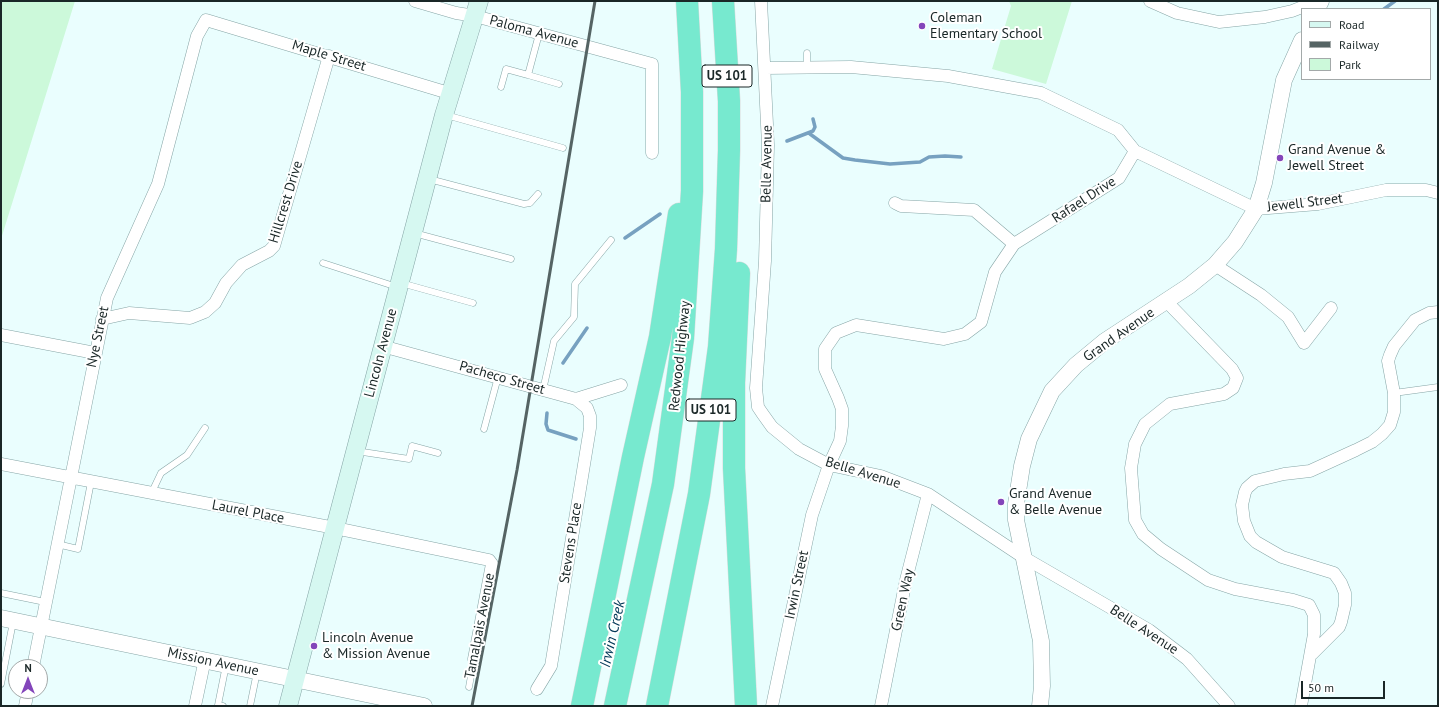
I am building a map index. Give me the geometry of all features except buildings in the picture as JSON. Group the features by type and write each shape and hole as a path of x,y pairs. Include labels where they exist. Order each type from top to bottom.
{"highway":[{"name":"Redwood Highway","path":"615,706 663,484 683,338 690,240 693,142 687,1"},
{"name":"US 101","path":"657,706 692,536 713,396 723,299 729,150 729,101 723,1"},
{"path":"582,706 631,464 660,337 693,142"},
{"path":"729,150 739,276 734,390 734,468 746,706"}],"main road":[{"name":"Lincoln Avenue","path":"288,706 293,680 335,528 444,115 452,94 477,9"}],"street":[{"name":"Paloma Avenue","path":"415,1 456,13 477,9 539,34 652,64 652,153"},
{"name":"Belle Avenue","path":"761,1 768,145 766,247 757,367 756,398 758,407 772,427 799,449 829,465 880,476 928,494 1023,557 1149,630 1187,659 1229,706"},
{"path":"1150,1 1177,13 1219,22 1265,17 1295,10 1318,1"},
{"name":"Maple Street","path":"206,20 452,94"},
{"name":"Nye Street","path":"34,659 107,298 158,184 197,36 206,20"},
{"name":"Grand Avenue","path":"1040,706 1042,686 1041,641 1016,520 1016,504 1022,466 1029,440 1052,391 1076,365 1104,342 1167,302 1215,265 1235,242 1256,209 1264,183 1284,80 1301,42"},
{"name":"Hillcrest Drive","path":"102,319 129,313 190,318 205,312 215,303 226,283 242,265 269,251 274,246 329,56"},
{"path":"765,68 807,66 852,67 948,76 1041,93 1118,130 1135,151"},
{"name":"Jewell Street","path":"1135,151 1256,209 1318,204 1386,190 1432,191"},
{"name":"Rafael Drive","path":"829,465 840,441 842,409 824,369 824,349 836,333 856,325 944,339 966,334 981,322 995,272 1014,244 1119,178 1135,151"},
{"path":"1432,191 1438,183"},
{"path":"895,203 901,206 974,210 1014,244"},
{"path":"1215,265 1261,295 1288,317 1304,343 1331,308"},
{"path":"1167,302 1232,369 1237,378 1233,388 1224,394 1170,404 1145,424 1135,444 1131,468 1135,520 1143,534 1161,549 1208,580 1235,589 1294,600 1309,605 1314,615 1314,634 1312,654 1301,706"},
{"path":"1312,654 1339,627 1345,605 1345,593 1341,583 1334,573 1278,556 1256,542 1250,536 1244,521 1243,497 1247,488 1255,481 1284,474 1310,471 1372,442 1390,425 1394,412 1394,393 1388,362 1394,346 1415,320 1429,313 1438,312"},
{"path":"1,335 95,352"},
{"name":"Pacheco Street","path":"382,346 576,399"},
{"path":"576,399 621,385"},
{"name":"Stevens Place","path":"537,689 551,666 590,428 590,416 587,408 576,399"},
{"name":"Laurel Place","path":"1,464 485,558 492,564"},
{"name":"Irwin Street","path":"772,706 812,515 829,465"},
{"name":"Green Way","path":"881,706 906,580 928,494"},
{"name":"Tamalpais Avenue","path":"474,658 492,564"},
{"name":"Mission Avenue","path":"7,619 226,664 293,680 424,706"},
{"path":"195,706 205,660"}],"lane":[{"path":"528,75 539,34"},
{"path":"807,53 807,66"},
{"path":"501,87 506,69 559,84"},
{"path":"444,115 563,148"},
{"path":"427,179 524,204 530,203 538,194"},
{"path":"413,232 511,259"},
{"path":"543,390 554,341 574,317 575,284 611,240"},
{"path":"323,262 399,285 473,303"},
{"path":"484,429 498,377"},
{"path":"1394,393 1438,387"},
{"path":"151,494 161,473 186,455 205,428"},
{"path":"355,451 409,459 412,446 438,453"},
{"path":"57,544 78,548 91,482"},
{"path":"1,593 45,602"},
{"path":"1,684 7,619"},
{"name":"Tamalpais Avenue","path":"469,687 474,658"},
{"path":"223,706 218,705 226,664"},
{"path":"250,706 258,671"}],"green space":[{"path":"1,1 75,1 1,239"},
{"path":"1009,1 1072,1 1046,84 992,69 1011,6"}],"waterway":[{"path":"1385,8 1395,1"},
{"name":"Irwin Creek","path":"787,141 813,131 815,127 813,119"},
{"path":"810,134 843,158 855,160 890,164 920,162 929,157 961,157"},
{"name":"Irwin Creek","path":"625,238 660,214"},
{"name":"Irwin Creek","path":"563,363 587,328"},
{"name":"Irwin Creek","path":"547,413 546,424 548,430 576,439"}],"railway":[{"path":"472,706 517,470 595,1"}],"place":[{"name":"Coleman Elementary School","path":"922,26"},
{"name":"Grand Avenue & Jewell Street","path":"1280,158"},
{"name":"Grand Avenue & Belle Avenue","path":"1001,502"},
{"name":"Lincoln Avenue & Mission Avenue","path":"314,646"}]}
